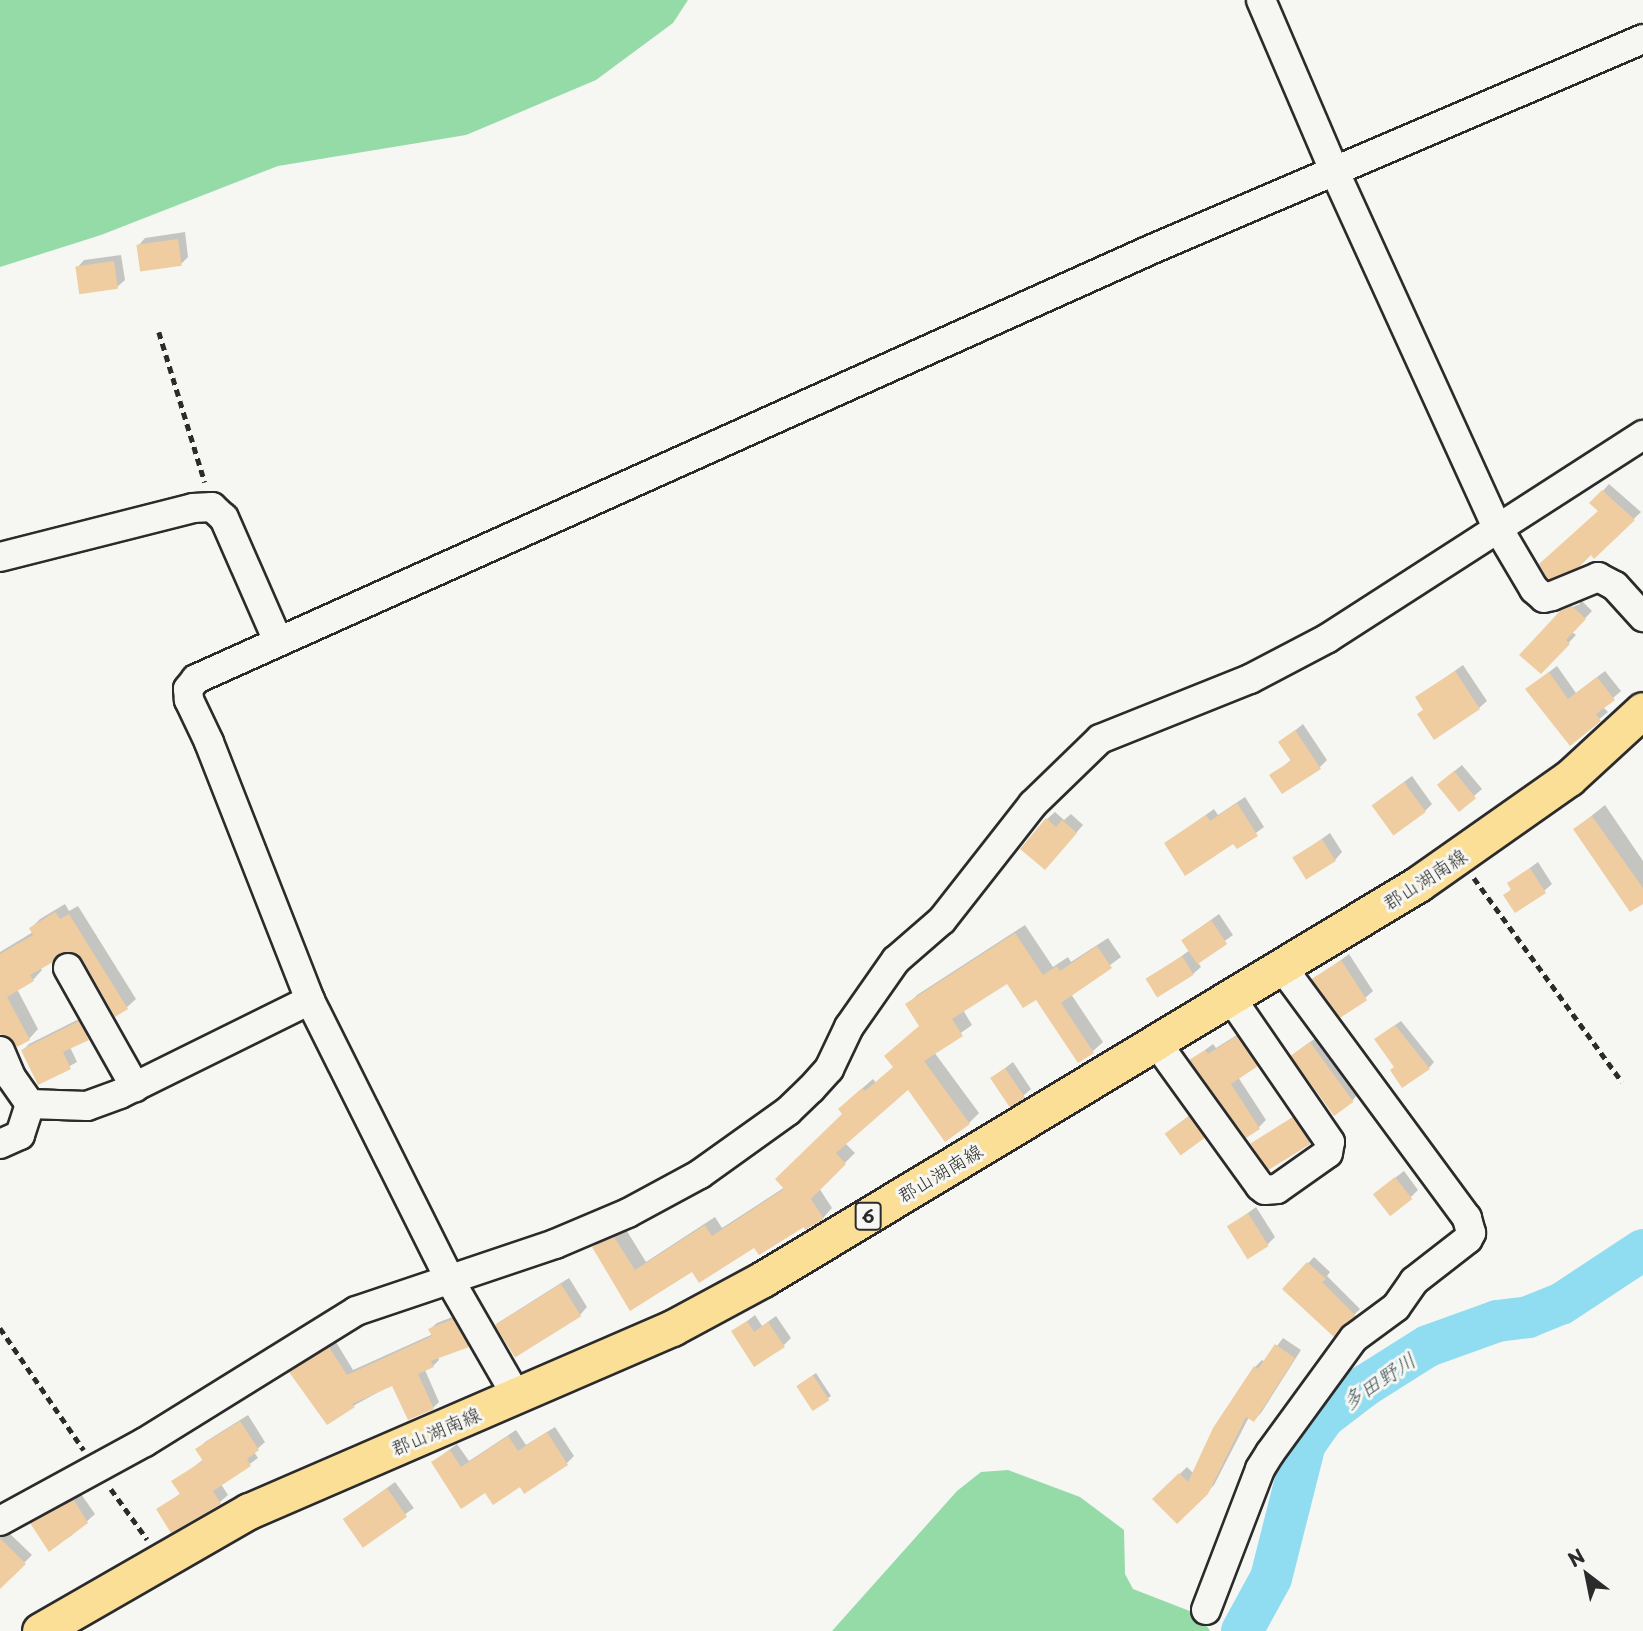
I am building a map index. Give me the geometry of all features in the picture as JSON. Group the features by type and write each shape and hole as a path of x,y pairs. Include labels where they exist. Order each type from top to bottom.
{"main road":[{"name":"郡山湖南線","path":"40,1631 249,1511 672,1328 763,1279 1231,998 1458,858 1569,778 1643,710"}],"street":[{"path":"1261,0 1334,170 1498,528 1534,589 1544,598 1598,577 1615,586 1643,617"},
{"path":"517,1397 451,1282 310,1000 209,742 189,700 188,689 196,680 278,641 542,526 1334,170 1482,110 1643,39"},
{"path":"0,1521 98,1469 306,1345 356,1311 451,1282 555,1244 628,1213 700,1174 788,1111 829,1069 849,1027 896,960 951,910 1032,804 1100,739 1250,679 1328,638 1643,435"},
{"path":"0,557 193,508 212,507 224,518 278,641"},
{"path":"1206,1610 1260,1469 1270,1453 1354,1338 1396,1307 1414,1281 1468,1239 1471,1233 1467,1218 1282,967"},
{"path":"68,968 135,1087"},
{"path":"1156,1042 1260,1186 1265,1190 1277,1189 1328,1153 1330,1142 1231,998"},
{"path":"30,1104 87,1106 135,1087 310,1000"},
{"path":"0,1051 11,1077 30,1104"},
{"path":"0,1144 20,1135 30,1104"}],"path":[{"path":"159,332 212,507"},
{"path":"1458,858 1622,1082"},
{"path":"0,1328 161,1560"}],"green space":[{"path":"0,0 688,0 673,23 596,80 466,135 278,166 101,235 0,267"},
{"path":"1008,1470 1080,1497 1124,1530 1125,1574 1133,1589 1200,1615 1210,1631 832,1631 957,1491 981,1472"}],"building":[{"path":"178,239 182,266 140,272 136,245"},
{"path":"114,261 118,289 79,294 75,266"},
{"path":"1602,490 1635,520 1594,559 1591,555 1579,567 1548,580 1539,564 1598,511 1589,503"},
{"path":"1572,606 1586,619 1566,640 1570,644 1541,674 1519,655 1560,611"},
{"path":"1455,671 1480,709 1434,740 1417,714 1423,710 1415,697"},
{"path":"1549,672 1568,699 1597,677 1615,700 1596,714 1601,721 1570,746 1525,689"},
{"path":"1295,730 1321,769 1282,794 1269,775 1291,761 1278,742"},
{"path":"1454,771 1476,798 1459,812 1437,785"},
{"path":"1404,782 1426,812 1393,835 1372,806"},
{"path":"1237,803 1258,836 1237,849 1233,844 1185,876 1164,843 1206,815 1210,821"},
{"path":"1592,816 1643,888 1643,904 1630,912 1573,829"},
{"path":"1046,818 1056,827 1062,820 1077,833 1045,870 1020,849"},
{"path":"1322,839 1336,861 1306,880 1292,858"},
{"path":"1530,868 1546,893 1515,913 1503,895 1511,890 1507,883"},
{"path":"55,912 60,919 69,914 128,1009 115,1017 82,959 76,953 60,953 53,962 30,975 34,981 7,997 30,1040 17,1047 11,1038 0,1034 0,954 33,935 29,928"},
{"path":"1211,920 1227,944 1197,964 1181,940"},
{"path":"1015,933 1043,975 1057,966 1060,971 1097,946 1112,968 1061,1003 1094,1053 1078,1063 1036,1000 1023,1008 1007,984 952,1019 963,1036 924,1061 970,1124 945,1142 908,1090 836,1153 846,1164 811,1199 824,1219 805,1230 804,1227 759,1255 754,1248 699,1283 692,1272 630,1311 592,1247 614,1237 635,1270 705,1225 712,1236 784,1189 775,1179 842,1114 838,1109 862,1088 865,1091 893,1067 884,1056 919,1026 905,1004"},
{"path":"1182,956 1194,975 1157,997 1146,979"},
{"path":"1341,960 1367,1000 1338,1019 1312,979"},
{"path":"79,1021 89,1040 63,1052 71,1069 38,1085 21,1050"},
{"path":"1395,1025 1430,1069 1402,1088 1390,1070 1394,1067 1374,1039"},
{"path":"1237,1036 1258,1066 1231,1084 1260,1129 1246,1138 1189,1060 1205,1050 1208,1054"},
{"path":"1310,1042 1353,1102 1334,1116 1291,1056"},
{"path":"1005,1068 1025,1098 1010,1108 990,1078"},
{"path":"1189,1116 1205,1138 1181,1155 1165,1134"},
{"path":"1293,1117 1310,1144 1268,1171 1251,1143"},
{"path":"1395,1177 1412,1199 1390,1216 1373,1194"},
{"path":"1248,1213 1269,1246 1247,1259 1227,1226"},
{"path":"1307,1262 1326,1279 1322,1282 1356,1316 1334,1337 1282,1289"},
{"path":"561,1284 581,1316 515,1358 495,1325"},
{"path":"453,1319 469,1347 431,1361 434,1367 418,1374 434,1409 408,1420 392,1386 352,1404 355,1407 327,1425 289,1372 329,1347 347,1375 432,1336 428,1329"},
{"path":"747,1321 754,1332 768,1322 785,1347 754,1367 731,1331"},
{"path":"1275,1344 1295,1358 1254,1422 1246,1417 1208,1494 1177,1524 1152,1499 1179,1473 1188,1482 1213,1428 1254,1366 1258,1369"},
{"path":"813,1375 829,1400 813,1411 796,1386"},
{"path":"240,1421 259,1450 247,1459 251,1466 213,1491 221,1504 171,1533 156,1509 180,1494 171,1481 203,1461 195,1449"},
{"path":"547,1432 568,1465 524,1494 520,1487 493,1505 485,1493 461,1509 431,1462 450,1450 461,1467 508,1436 518,1451"},
{"path":"387,1488 407,1517 363,1548 343,1519"},
{"path":"74,1500 88,1523 49,1552 30,1523"},
{"path":"0,1538 26,1564 0,1589"}],"waterway":[{"name":"多田野川","path":"1242,1631 1271,1578 1305,1444 1324,1417 1366,1385 1428,1346 1497,1321 1528,1317 1561,1304 1643,1250"}]}
